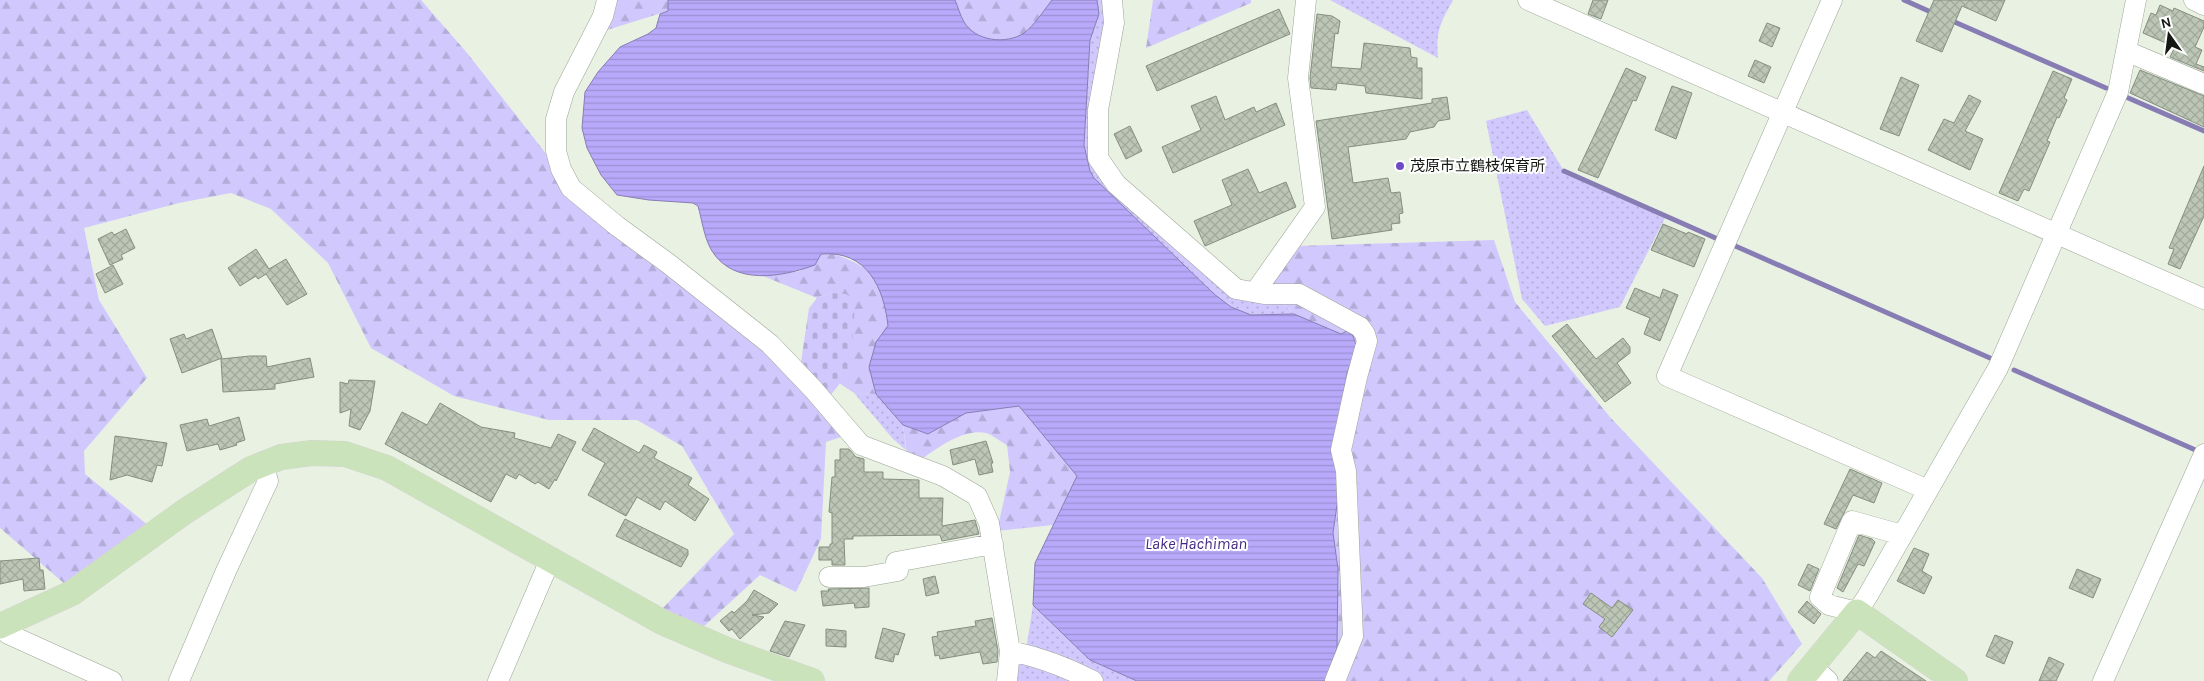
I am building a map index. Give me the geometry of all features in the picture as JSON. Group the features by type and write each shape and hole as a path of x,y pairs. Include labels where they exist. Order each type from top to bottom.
{"main road":[{"path":"1,625 72,594 184,512 251,469 281,457 304,454 345,454 387,468 662,622 727,650 812,681"},
{"path":"1814,676 1857,612 1955,681"}],"street":[{"path":"608,0 603,16 564,92 556,118 556,151 561,169 571,188 617,226 770,344 813,389 861,445 943,476 977,496 989,523 993,544 1010,650 1007,681"},
{"path":"1112,0 1114,23 1098,110 1098,158 1116,184 1236,289 1298,294 1360,327 1365,334 1367,341 1357,377 1342,450 1346,471 1353,636 1336,681"},
{"path":"1255,292 1315,207 1298,78 1306,0"},
{"path":"1528,0 1782,114 2204,299"},
{"path":"1832,0 1667,376 1928,490"},
{"path":"1902,535 1852,521 1820,597 1829,605 1857,612 1902,535 1998,368 2118,92 2136,0"},
{"path":"2194,0 2204,4"},
{"path":"2126,51 2204,84"},
{"path":"2103,681 2204,454"},
{"path":"179,681 226,571 268,481 263,464"},
{"path":"829,577 864,577 898,571 896,562 993,544"},
{"path":"498,681 550,560"},
{"path":"1,625 8,634 112,681"},
{"path":"1010,650 1032,655 1072,670 1093,681"}],"green space":[{"path":"0,0 421,0 468,54 551,160 779,362 844,436 826,442 821,539 796,592 760,575 701,629 663,608 734,534 682,446 637,420 549,420 454,396 371,348 328,263 271,209 231,193 179,203 84,228 99,300 147,378 84,451 85,474 149,526 66,585 0,528"},
{"path":"615,0 668,0 668,11 607,30"},
{"path":"955,0 1052,0 1028,30 1017,37 1000,40 983,37 969,28 964,22"},
{"path":"1097,0 1106,0 1093,157 1230,292 1276,297 1294,314 1251,315 1231,307 1214,294 1094,178 1090,171 1084,145 1090,40 1099,14"},
{"path":"1153,0 1251,0 1251,3 1146,48"},
{"path":"1330,0 1453,0 1438,34 1438,58"},
{"path":"1527,110 1564,171 1666,216 1620,307 1545,326 1522,299 1486,121"},
{"path":"1494,240 1515,302 1610,417 1762,578 1802,644 1769,681 1325,681 1337,647 1338,569 1333,533 1339,491 1334,450 1347,373 1357,348 1341,334 1294,314 1265,286 1295,246"},
{"path":"830,253 845,258 866,270 874,278 883,297 888,326 881,335 871,358 876,394 854,393 839,383 851,370 831,293 817,298 763,276 800,271 821,254"},
{"path":"831,293 846,294 855,301 851,370 829,397 801,362 809,308 817,298"},
{"path":"854,393 876,394 903,425 906,450 893,439"},
{"path":"1019,406 1077,476 1053,525 997,531 1010,472 1007,445 986,433 969,433 952,440 922,459 907,454 903,425 928,434 966,413"},
{"path":"1033,605 1090,660 1137,681 1101,681 1026,650"},
{"path":"1018,660 1084,681 1013,681"}],"water":[{"name":"Lake Hachiman","path":"668,0 955,0 964,22 969,28 983,37 1000,40 1017,37 1028,30 1052,0 1097,0 1099,14 1090,40 1084,145 1090,171 1094,178 1214,294 1231,307 1251,315 1294,314 1341,334 1347,331 1353,336 1357,348 1347,373 1334,450 1339,491 1333,533 1338,569 1337,648 1325,681 1137,681 1090,660 1033,605 1035,563 1077,476 1019,406 966,413 928,434 903,425 876,394 869,367 876,342 888,326 886,312 877,285 861,265 850,258 837,254 821,254 815,265 788,273 759,276 746,274 733,270 721,262 712,251 705,235 698,206 693,203 649,200 617,195 601,175 587,148 582,128 585,92 598,72 620,47 648,34 656,28 660,14 668,11"}],"building":[{"path":"1593,0 1608,0 1601,19 1588,14"},
{"path":"1934,0 2005,0 1996,21 1962,6 1942,52 1916,41"},
{"path":"2160,5 2173,11 2174,8 2204,21 2204,27 2195,47 2202,50 2196,64 2204,67 2204,71 2170,57 2175,47 2143,33 2151,13 2156,15"},
{"path":"1279,9 1290,34 1157,91 1146,66"},
{"path":"1317,14 1332,16 1340,21 1338,34 1335,33 1331,67 1361,69 1364,43 1410,48 1411,57 1417,58 1417,68 1422,68 1422,99 1366,93 1365,86 1337,83 1336,90 1311,88 1310,78"},
{"path":"1767,23 1780,28 1772,47 1759,41"},
{"path":"1755,60 1771,67 1764,83 1748,76"},
{"path":"1626,68 1646,77 1636,101 1633,100 1598,178 1578,170"},
{"path":"2140,70 2204,96 2204,127 2130,93"},
{"path":"2053,71 2072,79 2064,98 2067,100 2059,118 2057,117 2047,141 2050,142 2029,191 2024,189 2018,201 1999,193"},
{"path":"1901,77 1919,85 1899,136 1880,129"},
{"path":"1672,86 1692,93 1676,139 1655,130"},
{"path":"1969,95 1981,101 1965,131 1983,139 1970,170 1928,150 1944,119 1954,123"},
{"path":"1216,96 1225,120 1254,107 1256,112 1276,103 1285,125 1173,173 1162,147 1201,130 1191,106"},
{"path":"1447,97 1450,119 1438,121 1434,127 1410,132 1406,139 1348,147 1353,183 1388,178 1391,193 1400,192 1403,213 1399,214 1400,223 1391,224 1392,230 1332,239 1316,121 1432,103 1432,99"},
{"path":"1130,126 1142,151 1126,159 1114,134"},
{"path":"2204,166 2204,216 2180,269 2168,264 2174,249 2169,248"},
{"path":"1248,169 1259,193 1286,182 1296,207 1205,246 1194,221 1232,205 1222,180"},
{"path":"1663,224 1705,239 1694,267 1651,250"},
{"path":"126,229 135,248 121,255 123,259 110,265 98,239 112,232 114,235"},
{"path":"256,249 269,269 286,259 307,294 287,305 266,274 258,279 256,276 240,286 228,268"},
{"path":"113,265 123,284 105,293 96,274"},
{"path":"1635,288 1660,298 1663,289 1678,295 1660,341 1644,334 1650,318 1626,308"},
{"path":"1567,324 1596,359 1623,338 1630,347 1630,353 1617,363 1631,383 1605,402 1552,336"},
{"path":"212,329 222,358 182,373 170,339 184,334 186,339"},
{"path":"266,356 267,367 310,358 314,377 275,384 275,389 223,392 221,359"},
{"path":"349,380 375,381 370,411 360,430 349,426 351,409 340,413 340,382 348,384"},
{"path":"440,403 481,427 515,433 514,438 551,448 558,434 576,442 556,481 555,479 549,489 538,482 535,484 519,474 516,479 506,474 491,502 385,444 402,412 427,425"},
{"path":"239,417 245,440 236,443 237,445 220,450 218,444 187,451 180,425 207,419 209,426"},
{"path":"594,428 639,453 644,445 657,452 654,458 692,478 688,485 709,499 695,521 665,501 660,510 637,497 626,516 588,495 605,463 582,450"},
{"path":"115,436 167,443 162,466 157,465 152,482 127,475 110,480"},
{"path":"986,441 993,463 991,463 993,472 979,475 975,459 953,465 950,450"},
{"path":"840,449 849,449 856,457 864,459 864,472 883,472 883,479 919,480 919,498 943,498 942,526 975,520 979,534 942,541 940,535 853,536 853,539 844,539 845,565 832,565 832,560 819,560 819,547 830,547 830,544 832,544 832,513 829,512 832,477 835,477 835,460 840,460"},
{"path":"1850,469 1882,483 1874,503 1853,495 1836,529 1824,524"},
{"path":"625,519 688,550 688,555 681,567 616,536"},
{"path":"1859,535 1872,539 1875,542 1864,566 1858,564 1843,592 1837,588"},
{"path":"1914,548 1929,554 1922,571 1932,577 1924,594 1897,581"},
{"path":"39,558 40,570 43,570 45,589 24,591 23,579 0,584 0,561"},
{"path":"1808,564 1819,569 1810,591 1798,585"},
{"path":"2077,569 2101,579 2093,598 2069,588"},
{"path":"935,576 939,593 926,596 923,579"},
{"path":"869,588 869,607 855,608 854,603 823,606 821,591 829,591 828,589"},
{"path":"754,590 778,604 769,613 752,615 764,617 740,639 732,629 729,631 720,621 732,611 734,613 747,601"},
{"path":"1591,593 1612,608 1618,600 1633,610 1612,637 1599,627 1605,619 1583,604"},
{"path":"1807,601 1821,614 1814,624 1798,612"},
{"path":"992,618 998,651 997,662 983,664 980,652 940,659 939,655 935,656 932,637 938,636 937,632 976,626 975,621"},
{"path":"785,621 805,625 789,657 770,651"},
{"path":"883,628 905,634 898,655 895,654 893,662 875,658"},
{"path":"826,629 846,631 846,647 826,646"},
{"path":"1995,635 2013,642 2004,664 1986,656"},
{"path":"1881,651 1926,681 1843,681 1867,652 1875,658"},
{"path":"2049,657 2064,664 2056,681 2039,681"}],"waterway":[{"path":"1904,0 1933,13"},
{"path":"1950,20 2106,88"},
{"path":"2126,97 2204,131"},
{"path":"1564,171 1720,240"},
{"path":"1733,245 1990,358"},
{"path":"2014,370 2200,452"}],"place":[{"name":"茂原市立鶴枝保育所","path":"1400,166"}]}
